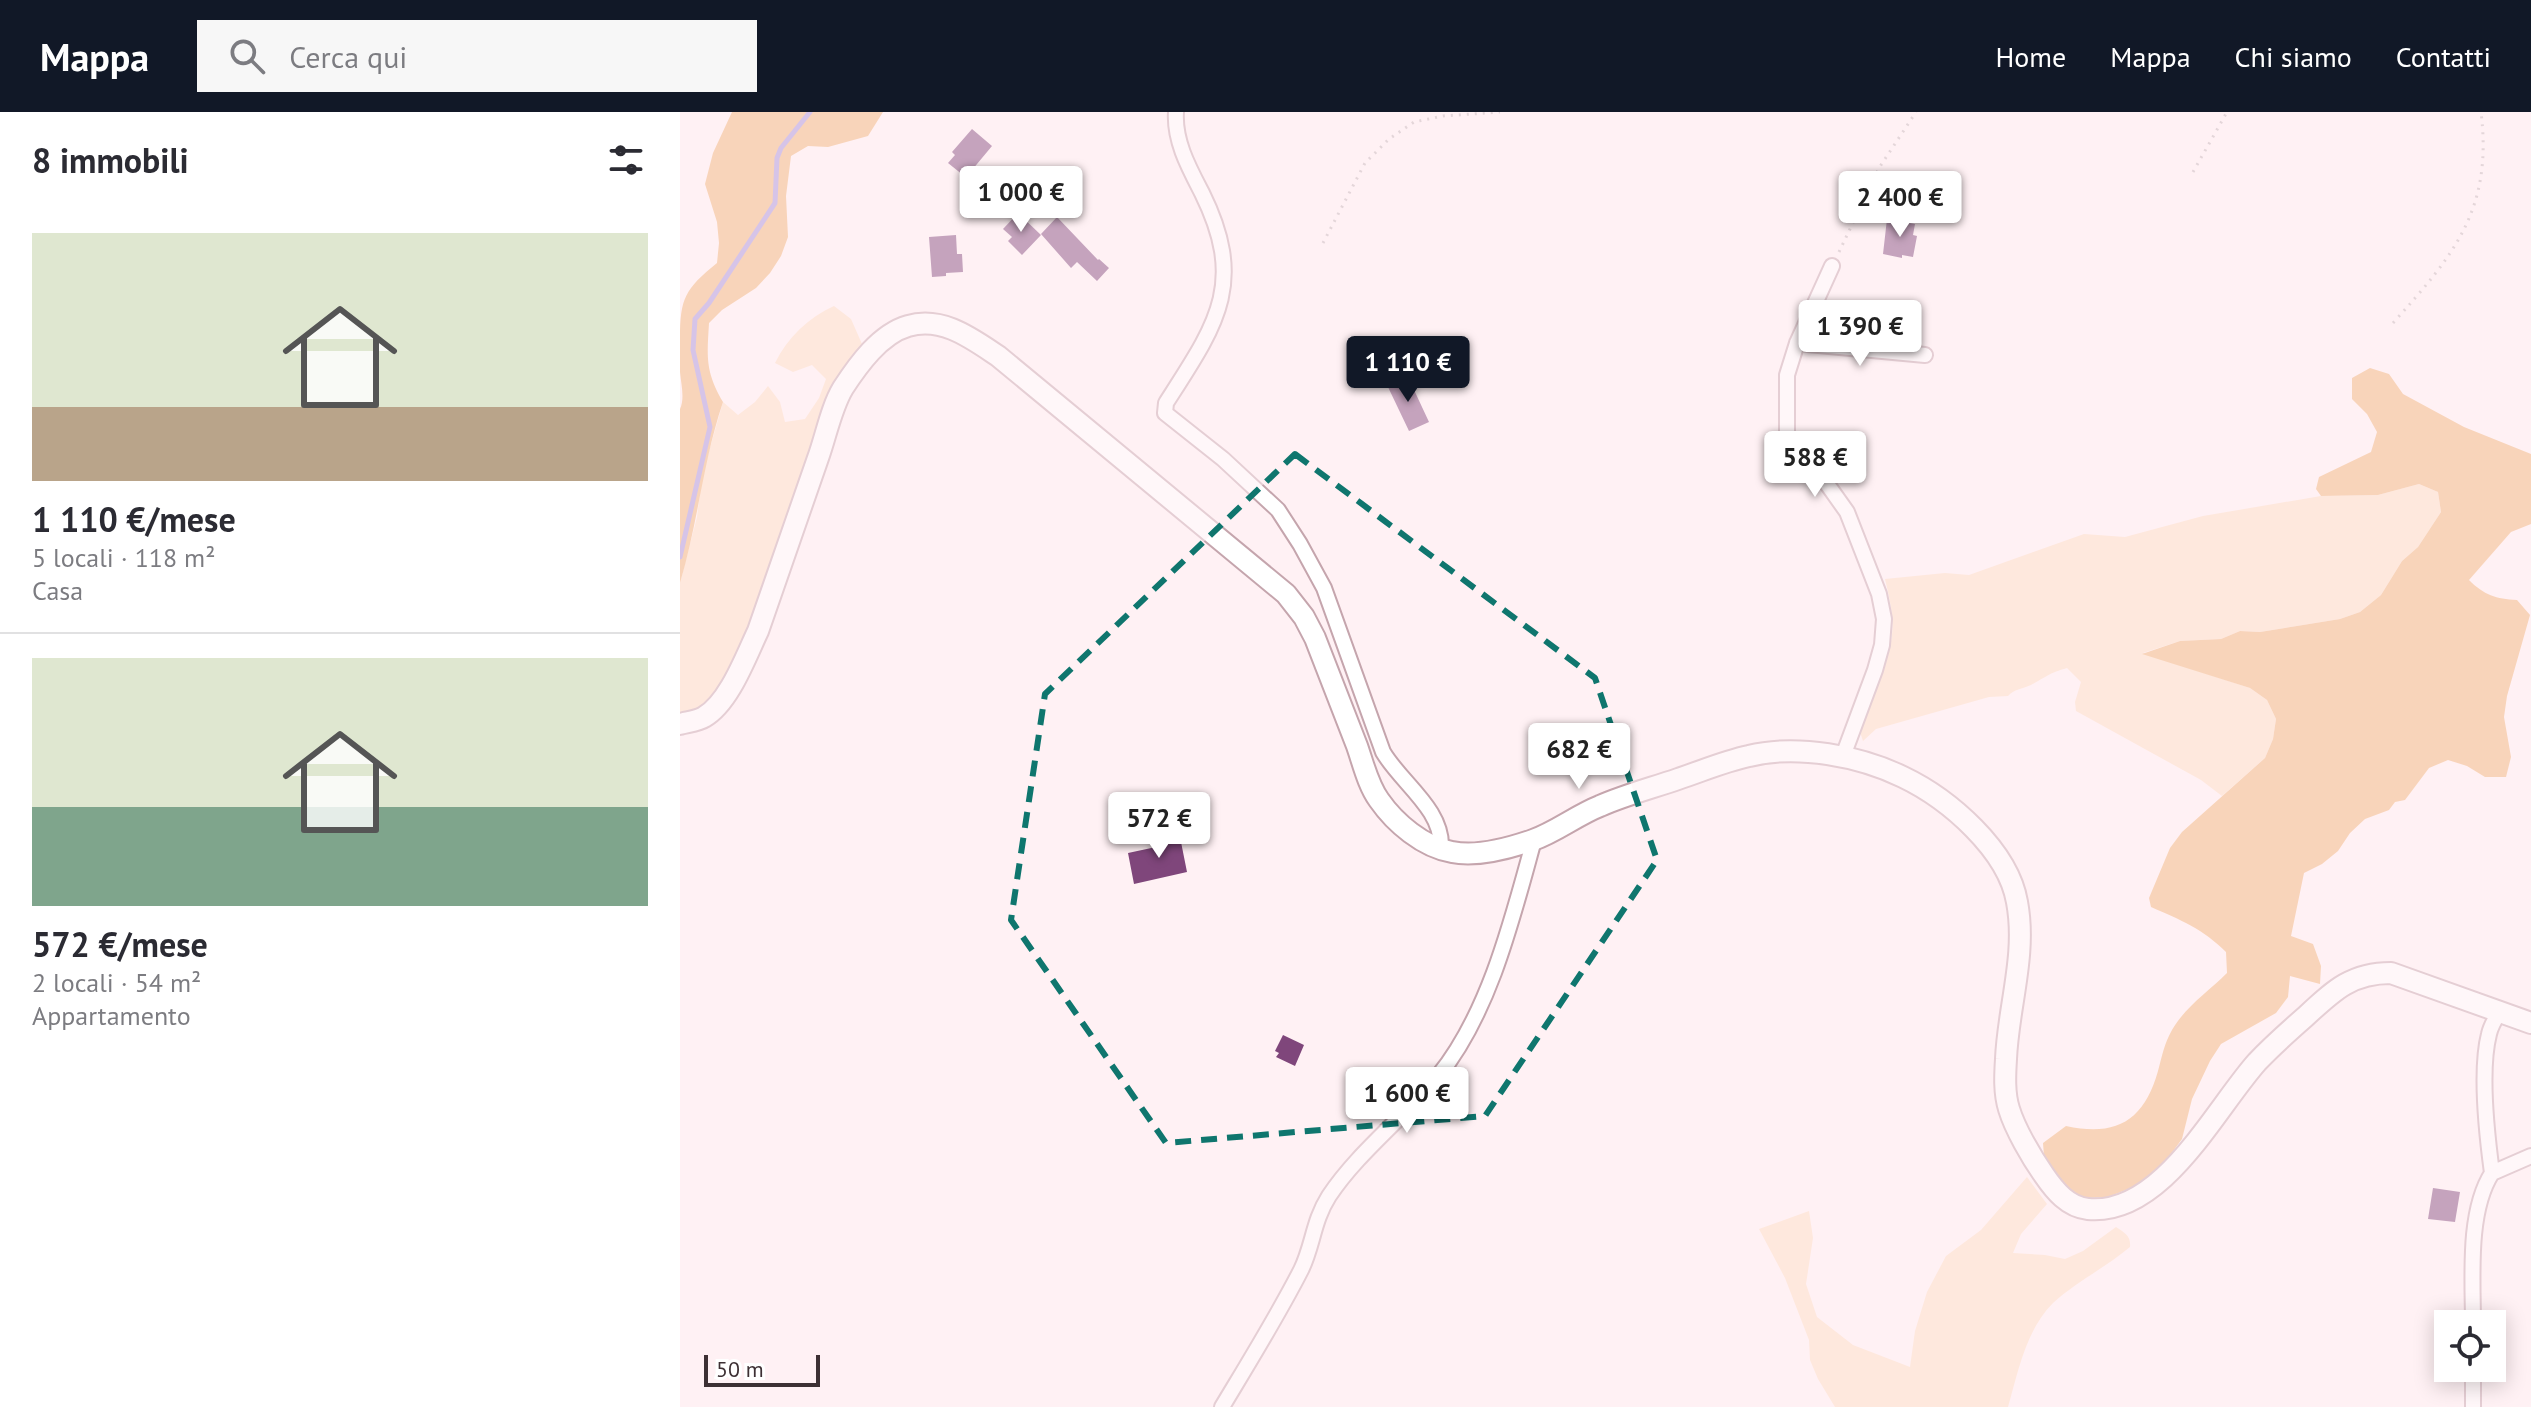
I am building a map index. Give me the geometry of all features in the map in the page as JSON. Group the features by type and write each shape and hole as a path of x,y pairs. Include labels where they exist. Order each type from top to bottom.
{"street":[{"path":"1176,112 1175,125 1181,146 1219,234 1225,273 1213,324 1166,403 1165,413 1223,459 1278,510 1300,544 1324,588 1383,752 1433,816 1440,830 1441,848"},
{"path":"1832,266 1797,343 1787,375 1787,439 1792,451 1820,474 1847,512 1879,594 1884,619 1882,645 1875,670 1843,756"},
{"path":"680,724 704,717 721,701 743,664 758,631 842,390 874,347 888,336 908,326 928,323 967,335 998,356 1286,594 1315,638 1376,797 1398,822 1423,841 1451,852 1481,853 1534,840 1598,806 1751,755 1784,752 1843,756 1904,777 1952,807 1981,835 2005,870 2017,899 2019,957 2007,1040 2005,1081 2009,1109 2035,1163 2051,1185 2065,1200 2084,1209 2107,1209 2126,1204 2155,1185 2189,1150 2257,1062 2331,993 2353,979 2373,973 2391,973 2531,1023"},
{"path":"1797,343 1925,355"},
{"path":"1222,1407 1303,1266 1314,1226 1328,1197 1387,1128 1439,1075 1474,1022 1510,927 1534,840"},
{"path":"2473,1310 2475,1225 2480,1198 2492,1173 2487,1138 2486,1051 2491,1025 2500,1011"},
{"path":"2492,1173 2531,1156"},
{"path":"2473,1382 2473,1407"}],"path":[{"path":"1323,243 1365,163 1389,139 1414,122 1443,116 1500,112"},
{"path":"1832,266 1879,168 1916,112"},
{"path":"2193,172 2227,112"},
{"path":"2393,323 2446,261 2472,214 2483,132 2481,112"}],"highlighted area":[{"path":"1295,454 1595,678 1657,860 1485,1116 1166,1143 1011,920 1045,694"}],"shaded area":[{"path":"732,112 883,112 868,136 828,147 808,146 791,156 786,196 788,237 781,256 756,288 722,310 709,323 708,364 723,402 680,583 681,313 691,288 717,263 717,222 705,184 713,153"},
{"path":"834,306 851,319 862,344 837,387 731,675 710,703 689,716 680,716 680,583 697,517 702,476 723,402 738,415 755,402 768,386 780,402 785,422 805,419 819,398 826,379 812,365 793,372 775,363 800,329"},
{"path":"2370,368 2389,374 2403,394 2464,427 2531,454 2531,524 2511,532 2469,580 2491,595 2517,600 2530,615 2507,696 2504,717 2511,757 2506,777 2485,777 2467,766 2448,760 2429,768 2405,800 2395,802 2389,810 2365,819 2350,833 2338,851 2304,873 2291,936 2313,944 2321,966 2320,984 2290,976 2288,997 2276,1013 2221,1044 2192,1099 2182,1139 2157,1173 2141,1184 2108,1197 2088,1198 2075,1194 2064,1186 2044,1156 2043,1143 2066,1126 2084,1129 2113,1127 2136,1113 2152,1088 2172,1030 2191,1006 2227,973 2226,952 2200,931 2151,907 2149,898 2170,848 2182,832 2265,758 2273,739 2276,719 2267,700 2250,688 2142,654 2180,641 2221,639 2240,631 2260,632 2340,619 2360,612 2381,595 2402,561 2418,547 2441,512 2438,492 2419,484 2378,495 2321,496 2316,489 2319,477 2371,452 2377,432 2367,414 2352,399 2352,378"},
{"path":"2419,484 2438,492 2441,512 2418,547 2402,561 2381,595 2360,612 2340,619 2260,632 2240,631 2221,639 2180,641 2143,653 2250,688 2267,700 2276,719 2273,739 2265,758 2222,796 2201,780 2076,711 2075,702 2081,682 2067,668 2008,696 1989,697 1876,729 1863,741 1859,729 1883,671 1892,635 1892,613 1885,579 1945,573 1969,575 2084,534 2125,537 2203,516 2321,496 2378,495"},
{"path":"2027,1177 2047,1204 2021,1234 2013,1253 2065,1259 2083,1251 2116,1227 2128,1237 2130,1247 2062,1295 2044,1314 2024,1352 2008,1407 1835,1407 1810,1360 1809,1340 1785,1278 1759,1229 1809,1211 1813,1238 1806,1284 1817,1317 1853,1345 1910,1367 1915,1331 1927,1292 1946,1256 1981,1230"}],"building":[{"path":"972,129 992,146 972,170 969,167 963,175 948,163 955,155 952,152"},
{"path":"1018,213 1041,235 1022,255 1008,241 1012,237 1003,229"},
{"path":"1057,217 1109,268 1097,281 1077,262 1071,268 1041,234"},
{"path":"1887,219 1915,224 1913,235 1917,236 1913,257 1883,254"},
{"path":"956,235 957,254 962,254 963,272 932,277 929,237"},
{"path":"1408,377 1429,422 1409,431 1388,387"},
{"path":"1179,832 1187,872 1134,884 1128,853 1156,847 1154,837"},
{"path":"1283,1035 1304,1045 1295,1066 1276,1057 1279,1053 1275,1051"},
{"path":"2433,1188 2460,1192 2455,1222 2428,1219"}],"waterway":[{"path":"680,557 710,427 693,350 695,319 709,303 775,203 777,158 781,148 810,112"}]}
